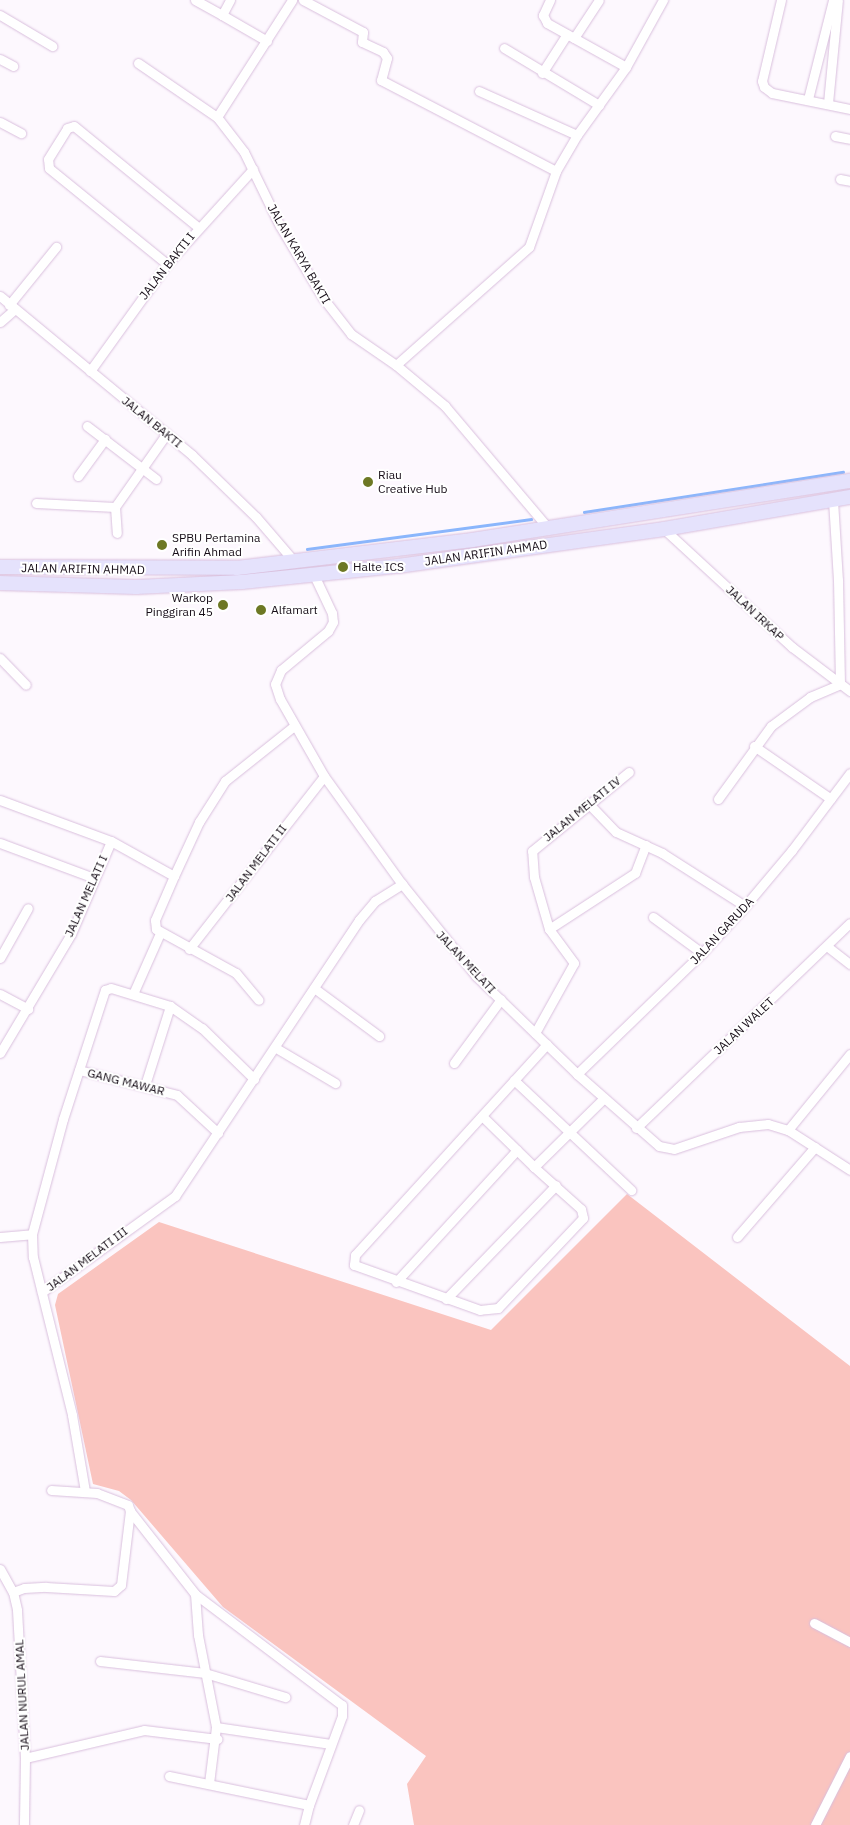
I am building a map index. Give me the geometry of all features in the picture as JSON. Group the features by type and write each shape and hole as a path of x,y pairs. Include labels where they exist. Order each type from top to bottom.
{"main road":[{"name":"JALAN ARIFIN AHMAD","path":"0,567 196,570 293,560 629,518 850,481"},
{"name":"JALAN ARIFIN AHMAD","path":"0,583 198,586 314,575 664,529 850,498"},
{"path":"629,518 632,532"},
{"path":"20,568 20,584"}],"street":[{"path":"195,0 267,41"},
{"path":"222,14 230,0"},
{"path":"217,117 292,0"},
{"path":"303,0 363,32 362,42 387,58 381,80 556,171"},
{"path":"550,0 544,19 626,68"},
{"path":"542,72 599,0"},
{"path":"396,365 529,247 556,171 577,135 626,68 663,0"},
{"path":"781,0 763,85 772,93 850,109"},
{"path":"808,100 833,0"},
{"path":"828,103 838,0"},
{"path":"0,15 52,46"},
{"path":"504,48 599,105"},
{"path":"0,59 13,66"},
{"name":"JALAN KARYA BAKTI","path":"138,63 217,117 253,169 280,226 323,298 351,334 396,365 445,406 549,528"},
{"path":"479,91 577,135"},
{"path":"0,122 21,133"},
{"path":"167,264 49,168 48,159 67,128 74,126 198,226"},
{"path":"836,136 850,139"},
{"name":"JALAN BAKTI I","path":"90,371 167,264 198,226 253,169"},
{"path":"840,179 850,181"},
{"path":"0,322 56,247"},
{"name":"JALAN BAKTI","path":"0,296 167,434 256,517 293,560"},
{"path":"87,426 156,479"},
{"path":"118,532 115,507 167,434"},
{"path":"78,476 105,440"},
{"path":"718,799 754,746 793,708 840,684 838,580 833,500"},
{"path":"36,503 115,507"},
{"name":"JALAN IRKAP","path":"664,529 792,647 850,691"},
{"name":"JALAN MELATI","path":"314,575 332,613 332,622 278,675 276,690 293,727 324,776 402,884 456,953 577,1074 636,1128 659,1146 674,1149 750,1125 768,1124 788,1130 850,1170"},
{"path":"0,658 26,685"},
{"path":"260,1000 236,973 160,934 154,923 199,822 225,780 293,727"},
{"path":"754,746 832,799"},
{"name":"JALAN MELATI IV","path":"535,1033 574,966 573,958 549,929 534,877 532,851 588,803 629,772"},
{"name":"JALAN GARUDA","path":"577,1074 702,953 746,906 832,799 850,773"},
{"name":"JALAN MELATI II","path":"189,949 324,776"},
{"path":"0,800 111,841"},
{"path":"588,803 616,832 646,845 746,906"},
{"name":"JALAN MELATI I","path":"0,1053 28,1009 71,934 111,841 174,876"},
{"path":"0,843 94,878"},
{"path":"549,929 635,873 646,845"},
{"name":"JALAN MELATI III","path":"85,1490 72,1415 42,1292 124,1230 164,1206 175,1196 276,1048 368,908 402,884"},
{"path":"0,958 28,908"},
{"path":"653,917 702,953"},
{"name":"JALAN WALET","path":"636,1128 828,947 850,923"},
{"path":"133,994 160,934"},
{"path":"828,947 850,964"},
{"path":"42,1292 33,1257 32,1234 102,994 111,988 170,1006 202,1028 254,1079"},
{"path":"314,988 379,1036"},
{"path":"0,994 28,1009"},
{"path":"454,1063 501,999"},
{"path":"145,1085 170,1006"},
{"path":"482,1116 534,1167 556,1184 581,1209 583,1218 508,1301 485,1311 355,1267 353,1262 355,1255 546,1044"},
{"path":"276,1048 335,1083"},
{"path":"788,1130 850,1054"},
{"name":"GANG MAWAR","path":"79,1070 145,1085 183,1099 218,1133"},
{"path":"514,1080 571,1131 631,1190"},
{"path":"534,1167 604,1098"},
{"path":"737,1237 815,1147"},
{"path":"396,1282 517,1150"},
{"path":"446,1299 556,1184"},
{"path":"0,1237 32,1234"},
{"path":"51,1490 85,1490 119,1499 195,1594 250,1638 340,1703 342,1716 309,1806 304,1825"},
{"path":"13,1592 31,1588 118,1589 122,1579 130,1511"},
{"name":"JALAN NURUL AMAL","path":"0,1569 13,1592 17,1610 25,1758 24,1825"},
{"path":"195,1594 205,1673 217,1738 209,1783"},
{"path":"814,1623 850,1642"},
{"path":"100,1661 205,1673 285,1697"},
{"path":"216,1727 331,1744"},
{"path":"25,1758 144,1730 217,1738"},
{"path":"814,1825 850,1756"},
{"path":"169,1776 209,1783 309,1806"},
{"path":"354,1825 359,1810"}],"shaded area":[{"path":"627,1194 850,1366 850,1825 414,1825 407,1784 426,1756 223,1607 131,1500 119,1491 93,1484 55,1305 58,1294 159,1222 491,1330"}],"waterway":[{"path":"584,512 843,472"},
{"path":"307,549 531,519"}],"place":[{"name":"Riau Creative Hub","path":"368,482"},
{"name":"SPBU Pertamina Arifin Ahmad","path":"162,545"},
{"name":"Halte ICS","path":"343,567"},
{"name":"Warkop Pinggiran 45","path":"223,605"},
{"name":"Alfamart","path":"261,610"}]}
